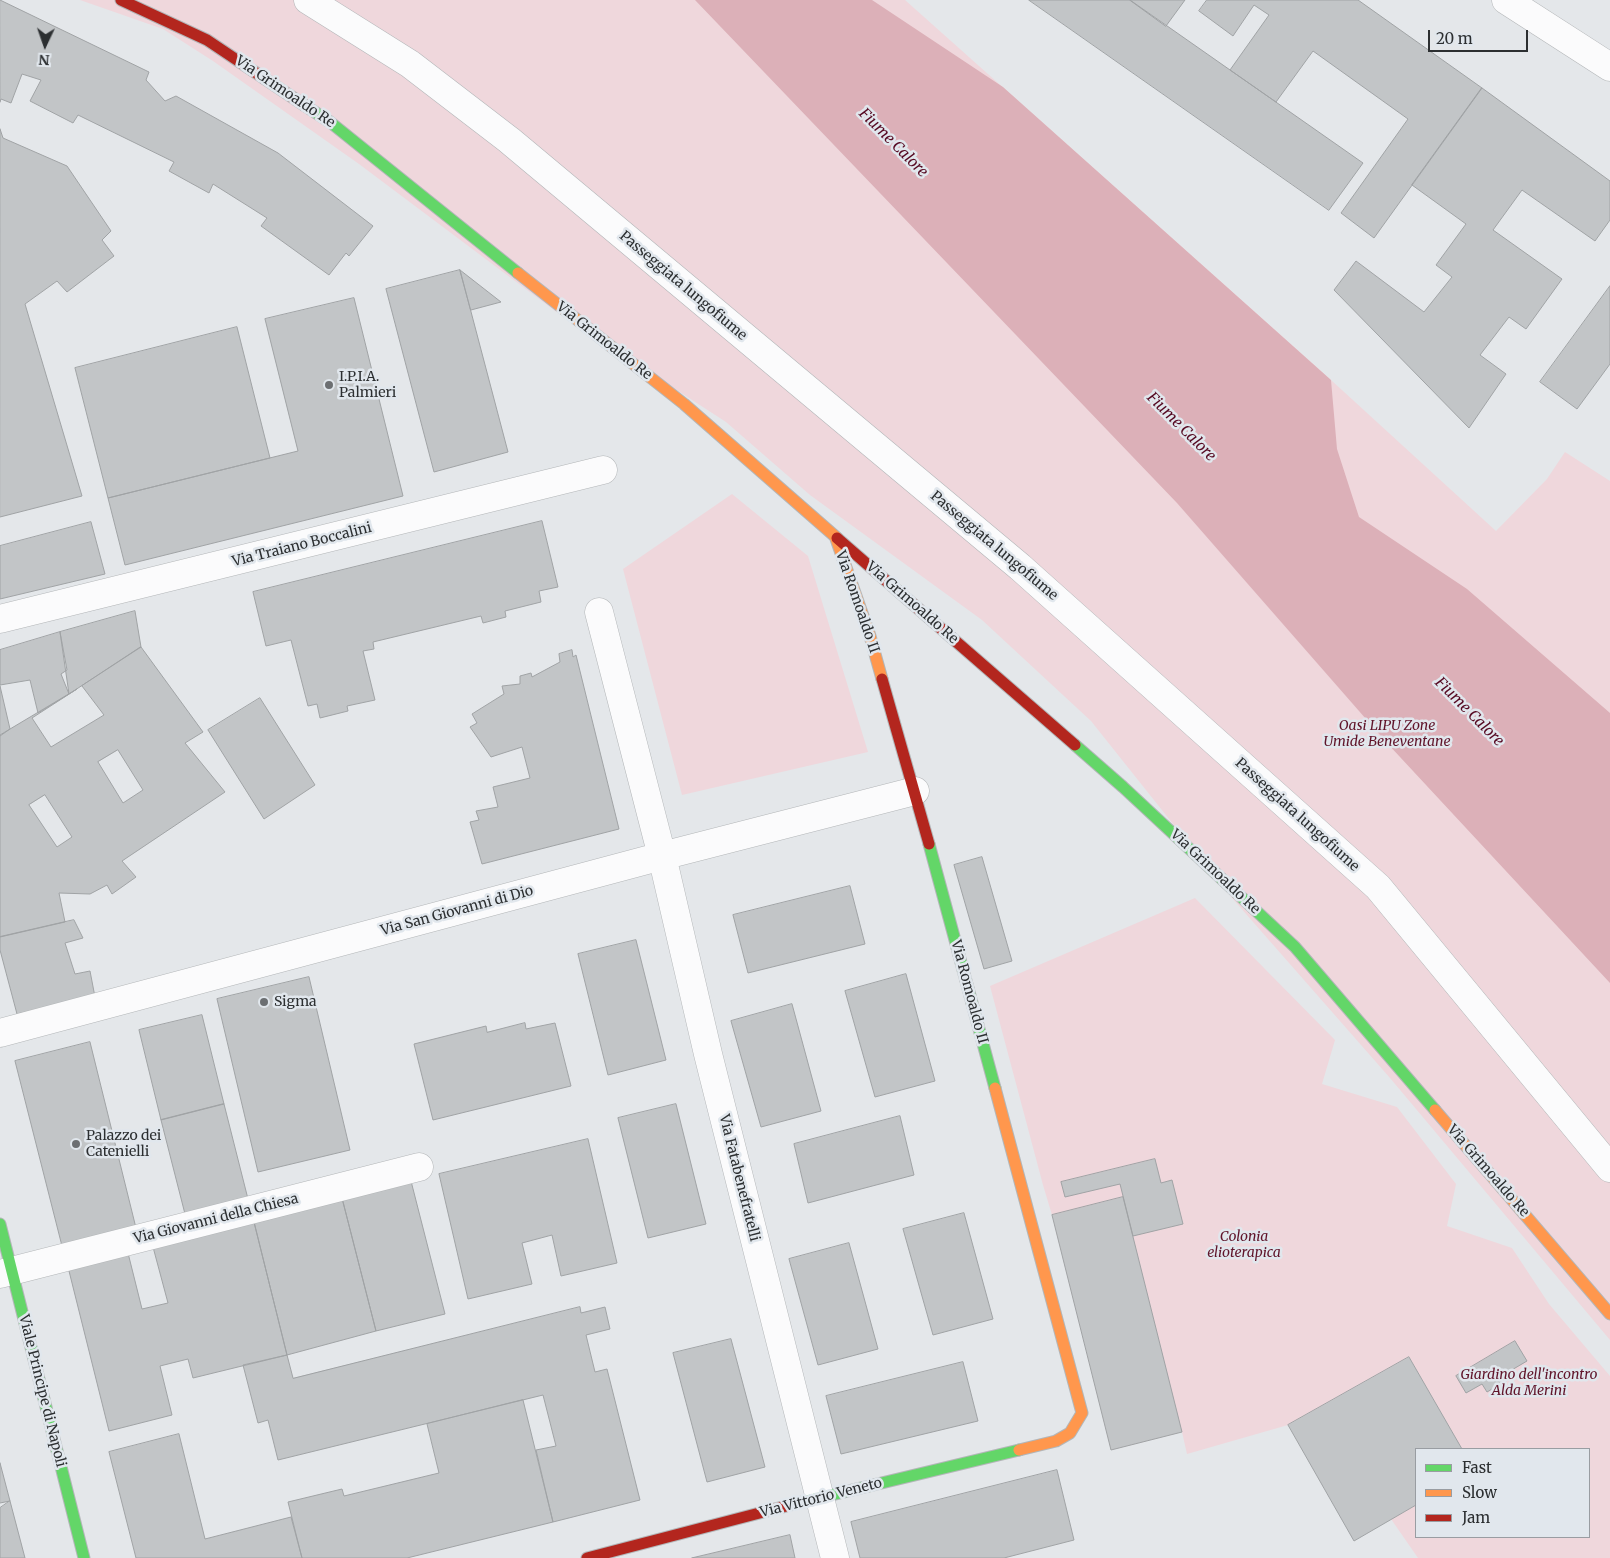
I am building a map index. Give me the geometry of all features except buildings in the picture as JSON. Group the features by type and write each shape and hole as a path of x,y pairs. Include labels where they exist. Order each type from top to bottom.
{"main road":[{"name":"Via Grimoaldo Re","path":"121,0 207,40 330,122 684,404 1123,787 1296,947 1610,1314"},
{"name":"Via Romoaldo II","path":"835,536 870,636 915,791 1082,1413 1070,1433 1056,1441"},
{"name":"Viale Principe di Napoli","path":"0,1224 6,1272 84,1558"},
{"name":"Via Vittorio Veneto","path":"587,1558 819,1498 1056,1441"}],"street":[{"name":"Passeggiata lungofiume","path":"308,0 410,64 509,140 1020,567 1371,880 1610,1168"},
{"path":"1506,0 1610,67"},
{"name":"Via Traiano Boccalini","path":"0,620 603,470"},
{"name":"Via Fatabenefratelli","path":"599,612 662,856 708,1054 835,1558"},
{"name":"Via San Giovanni di Dio","path":"0,1033 662,856 915,791"},
{"name":"Via Giovanni della Chiesa","path":"6,1272 419,1167"}],"green space":[{"name":"Oasi LIPU Zone Umide Beneventane","path":"80,0 905,0 1331,380 1496,531 1547,479 1565,452 1610,481 1610,1340 1390,1078 1232,898 1091,721 982,620 810,495 726,422 555,311 359,164 213,61 163,29"},
{"path":"732,494 808,556 868,752 682,795 623,569"},
{"name":"Colonia elioterapica","path":"1195,898 1335,1040 1322,1084 1397,1107 1456,1184 1447,1226 1512,1248 1549,1304 1610,1376 1610,1558 1418,1558 1391,1519 1415,1506 1415,1538 1590,1538 1590,1448 1461,1448 1409,1357 1288,1425 1187,1454 1182,1432 1111,1450 1052,1215 990,986"}],"water":[{"name":"Fiume Calore","path":"695,0 872,0 1003,87 1331,380 1337,449 1359,517 1467,589 1610,713 1610,983 1387,743 1177,503"}],"traffic: fast":[{"path":"304,105 330,122 518,273"},
{"path":"1075,745 1123,787 1295,947 1435,1110"},
{"path":"929,844 995,1088"},
{"path":"0,1224 84,1558"},
{"path":"794,1504 1019,1450"}],"traffic: slow":[{"path":"518,273 684,404 837,538"},
{"path":"835,536 870,636 882,679"},
{"path":"995,1088 1082,1413 1070,1433 1056,1441 1019,1450"},
{"path":"1435,1110 1610,1314"}],"traffic: jam":[{"path":"121,0 207,40 304,105"},
{"path":"837,538 1075,745"},
{"path":"882,679 929,844"},
{"path":"587,1558 794,1504"}],"place":[{"name":"I.P.I.A. Palmieri","path":"329,385"},
{"name":"Sigma","path":"264,1002"},
{"name":"Palazzo dei Catenielli","path":"76,1144"}],"park label":[{"name":"Giardino dell'incontro Alda Merini","path":"1529,1384"}]}
